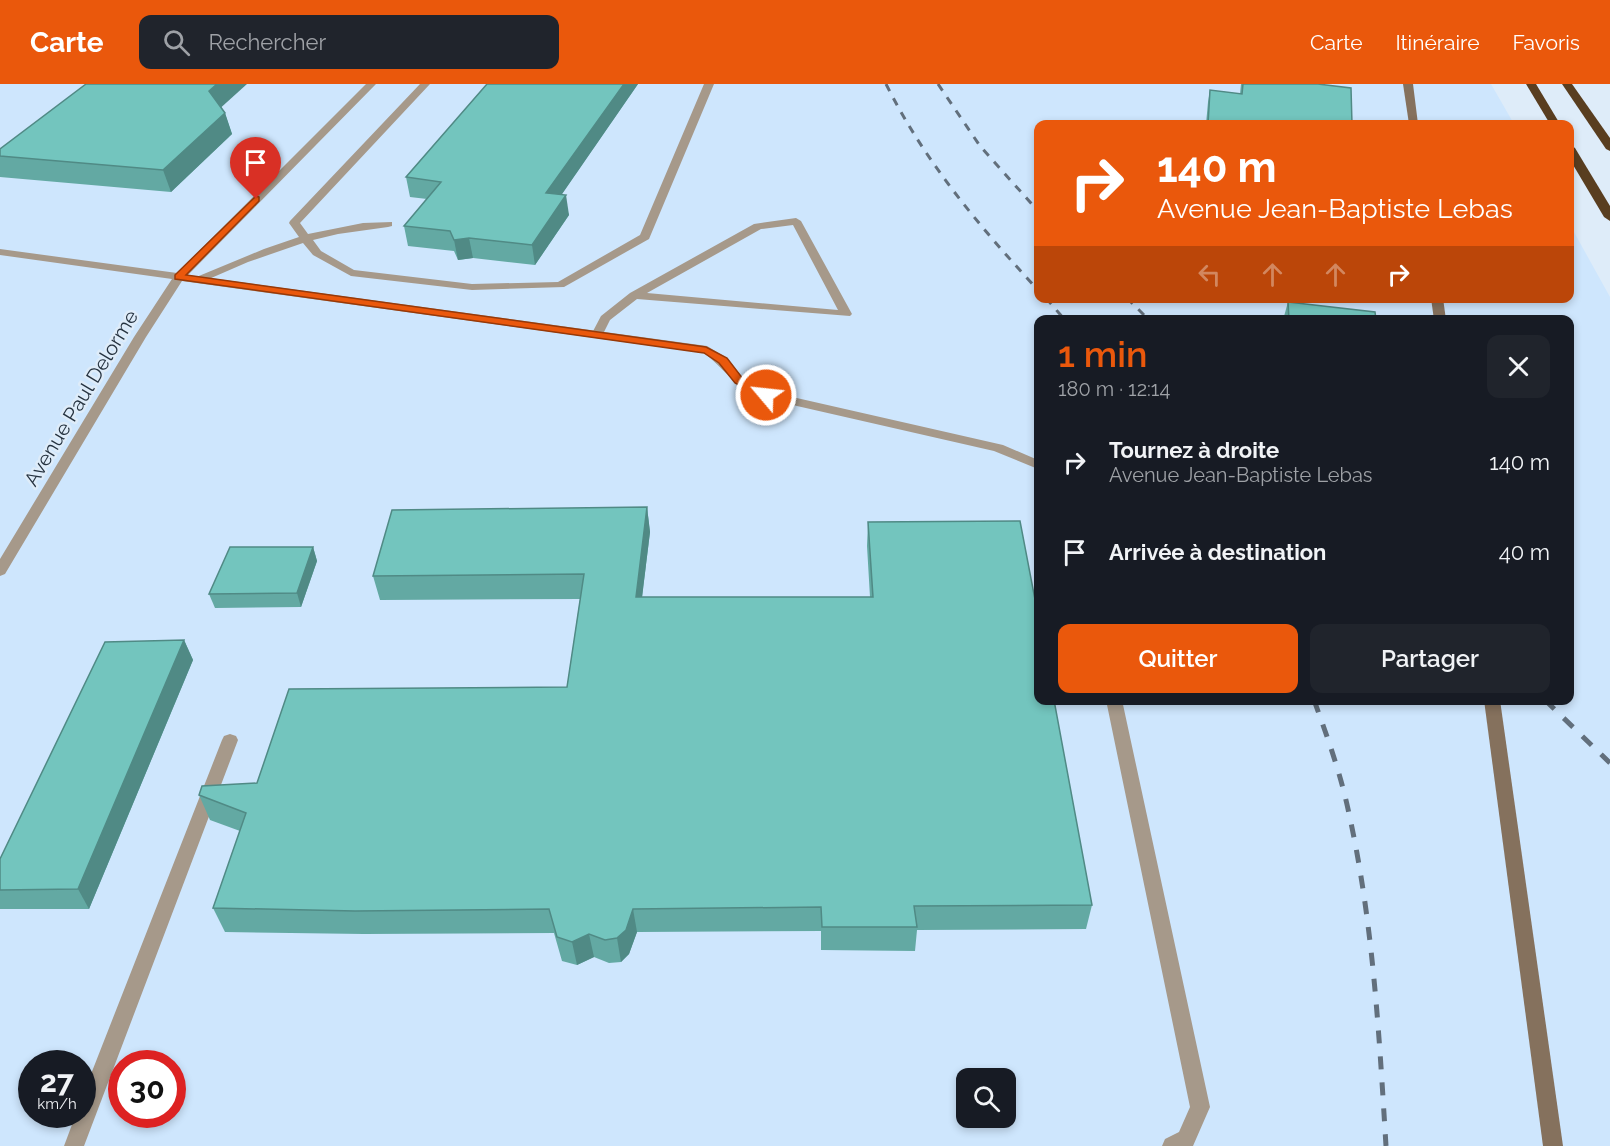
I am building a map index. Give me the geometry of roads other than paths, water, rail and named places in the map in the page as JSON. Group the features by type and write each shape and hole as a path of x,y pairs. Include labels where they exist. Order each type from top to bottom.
{"highway":[{"path":"1531,84 1553,120"},
{"path":"1567,84 1610,147"},
{"path":"1574,156 1610,217"}],"street":[{"name":"Avenue Paul Delorme","path":"0,571 178,277 371,84"},
{"path":"425,84 294,223 317,253 351,273 472,287 560,285 645,237 710,84"},
{"path":"1408,84 1412,120"},
{"path":"597,335 605,318 634,295 758,226 796,221 846,314 634,295"},
{"path":"198,280 269,249 305,237 354,226 388,224"},
{"path":"0,252 706,350 723,360 739,381 766,395 998,448 1034,463"},
{"path":"1115,705 1200,1107 1186,1139 1172,1146"},
{"path":"1493,705 1553,1146"},
{"path":"74,1146 230,740"}],"railway":[{"path":"886,84 901,113 954,192 1034,286"},
{"path":"938,84 980,146 1034,207"},
{"path":"1050,303 1061,315"},
{"path":"1132,303 1144,315"},
{"path":"1316,705 1345,795 1364,893 1374,977 1386,1146"},
{"path":"1550,705 1610,763"}]}
